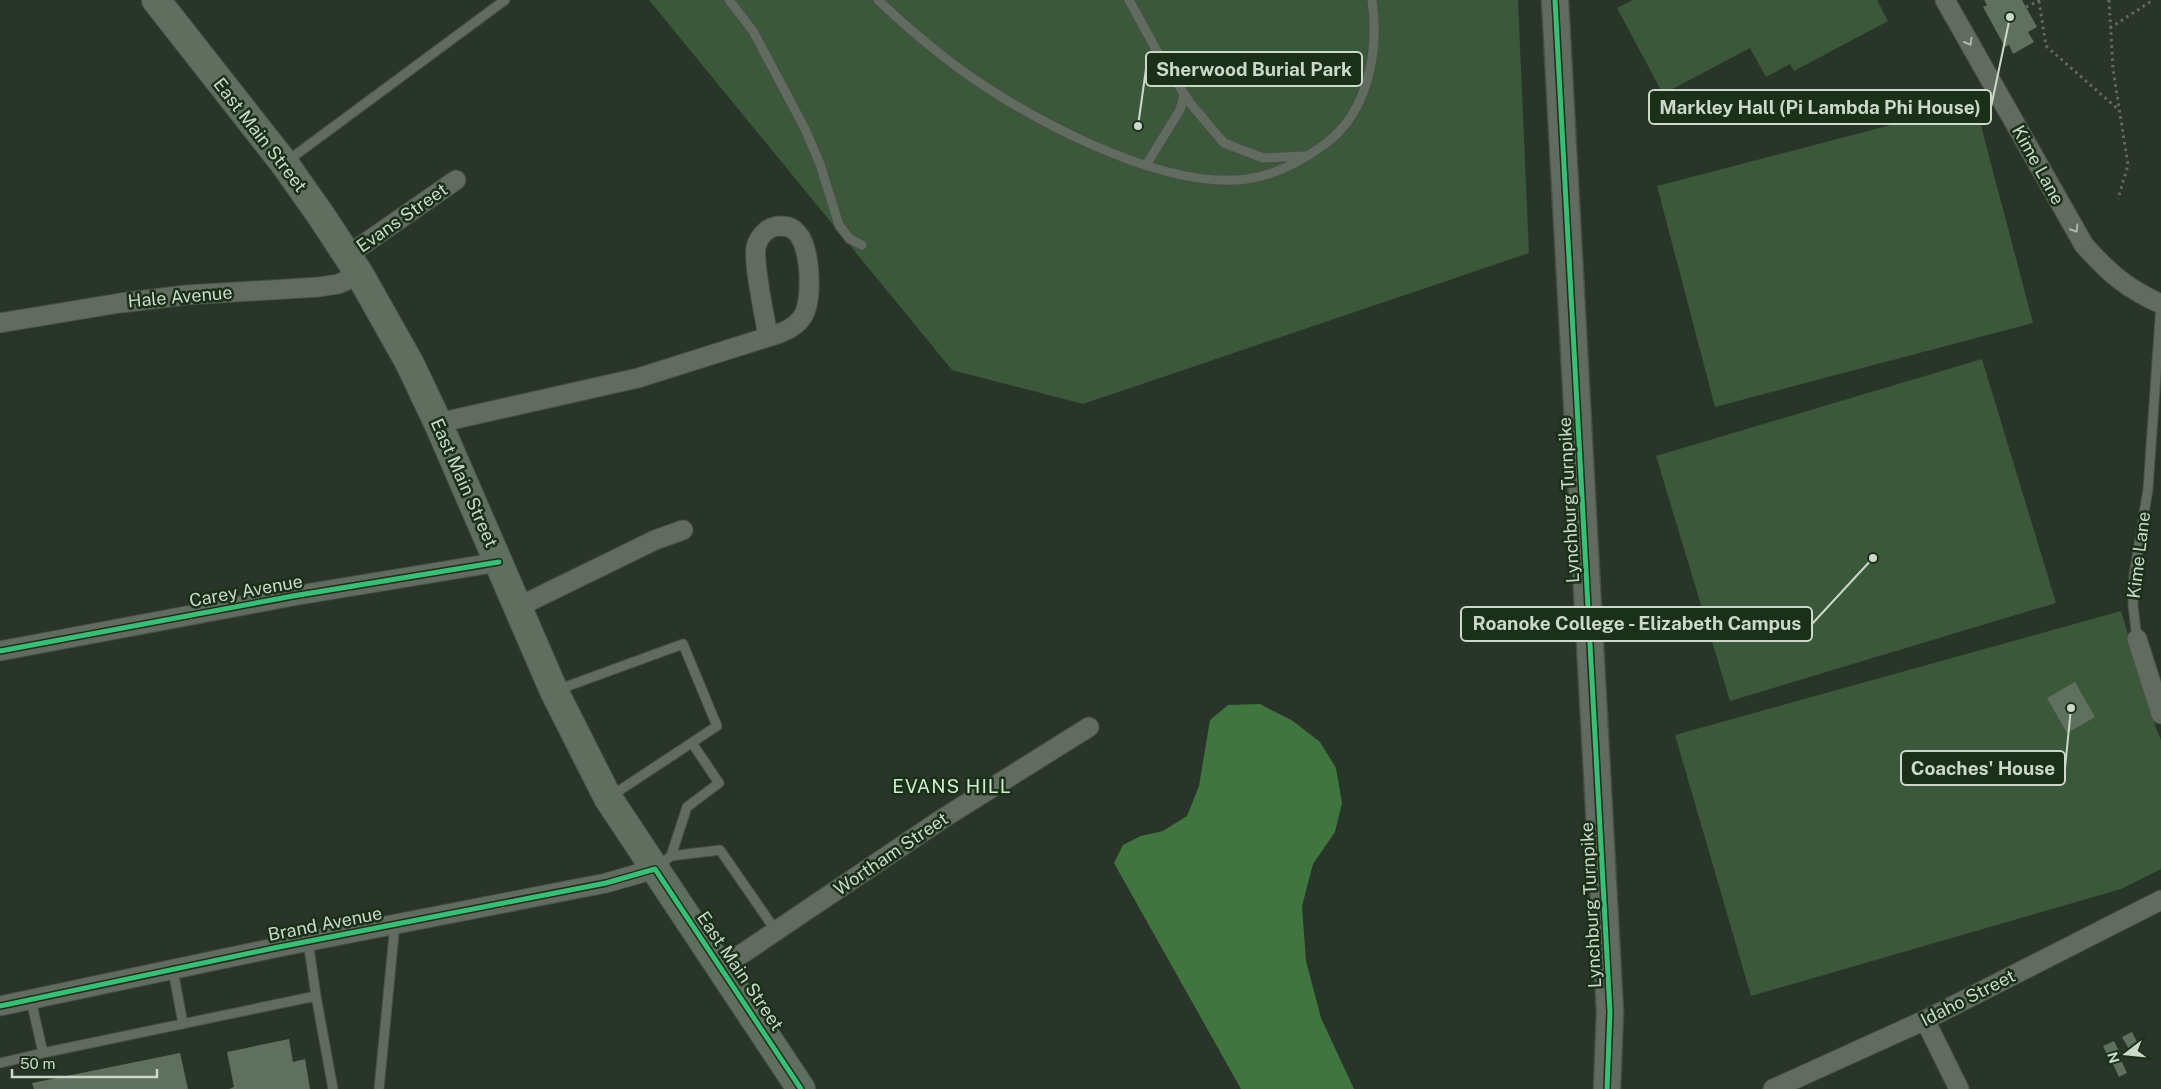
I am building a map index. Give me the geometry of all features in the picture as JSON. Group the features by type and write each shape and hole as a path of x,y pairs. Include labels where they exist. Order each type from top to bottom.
{"main road":[{"name":"East Main Street","path":"156,0 284,164 354,265 409,362 438,423 554,691 608,798 663,862 721,968 801,1089"}],"street":[{"name":"Lynchburg Turnpike","path":"1555,0 1610,1012 1607,1089"},
{"name":"Kime Lane","path":"1944,0 2084,245 2102,265 2126,286 2161,304"},
{"name":"Evans Street","path":"354,265 456,180"},
{"path":"438,423 638,378 768,337 787,331 798,322 805,312 809,287 807,256 803,240 796,231 788,226 769,228 761,236 756,248 768,337"},
{"name":"Hale Avenue","path":"0,323 120,303 186,295 319,288 338,284 354,265"},
{"path":"518,607 654,540 683,530"},
{"name":"Carey Avenue","path":"0,651 293,596 499,562"},
{"name":"Kime Lane","path":"2137,639 2161,714"},
{"name":"Wortham Street","path":"721,968 942,819 1089,726"},
{"name":"Brand Avenue","path":"0,1006 308,941 606,883 663,862"},
{"name":"Idaho Street","path":"1773,1089 1792,1085 1925,1020 2161,900"},
{"path":"1925,1020 1959,1089"}],"lane":[{"path":"284,164 505,0"},
{"path":"729,0 753,31 805,129 820,164 839,225 850,239 862,245"},
{"path":"878,0 945,58 994,92 1046,122 1108,152 1146,165 1190,177 1246,179 1274,173 1310,156 1331,140 1347,122 1360,101 1370,71 1374,48 1375,20 1372,0"},
{"path":"1129,0 1184,94 1224,143 1263,158 1310,156"},
{"path":"1146,165 1180,110 1184,94"},
{"name":"Kime Lane","path":"2137,639 2132,605 2134,575 2148,489 2161,304"},
{"path":"554,691 683,644 717,726 608,798"},
{"path":"663,862 687,807 719,783 692,743"},
{"path":"663,862 720,850 776,931"},
{"path":"379,1089 395,924"},
{"path":"308,941 333,1089"},
{"path":"173,970 184,1024"},
{"path":"0,1063 316,996"},
{"path":"31,1000 43,1053"}],"path":[{"path":"2109,0 2113,69 2128,165 2118,199"},
{"path":"2110,28 2153,0"},
{"path":"2026,7 2040,1 2046,46 2119,111"}],"green space":[{"path":"649,0 1518,0 1529,253 1083,404 952,370"},
{"path":"1633,0 1877,0 1888,21 1794,71 1790,64 1766,77 1750,48 1663,94 1617,8"},
{"path":"1975,103 2033,323 1715,407 1657,186"},
{"path":"1982,359 2056,603 1730,701 1656,456"},
{"path":"2121,611 2161,740 2161,869 2121,889 1751,996 1675,735"},
{"path":"1260,704 1293,721 1320,742 1336,768 1342,803 1335,832 1313,864 1302,906 1306,961 1321,1018 1354,1089 1241,1089 1114,863 1123,845 1141,836 1163,831 1187,816 1199,786 1210,720 1228,705"}],"building":[{"path":"1984,0 2022,0 2037,27 2028,32 2034,42 2013,54 2009,45 2005,47 1983,7 1987,5"},
{"path":"2075,682 2095,717 2067,733 2047,698"},
{"path":"2132,1032 2140,1048 2131,1053 2122,1037"},
{"path":"289,1039 293,1062 305,1059 310,1089 229,1089 234,1087 227,1052"},
{"path":"2114,1041 2122,1057 2111,1063 2103,1046"},
{"path":"180,1053 188,1089 34,1089 32,1083"},
{"path":"2121,1060 2127,1073 2119,1077 2113,1064"}],"cycle path":[{"path":"1555,0 1610,1012 1607,1089"},
{"path":"0,651 293,596 499,562"},
{"path":"0,1006 274,948 606,883 655,869 801,1089"}],"place":[{"name":"Markley Hall (Pi Lambda Phi House)","path":"2010,17"},
{"name":"Sherwood Burial Park","path":"1138,126"},
{"name":"Roanoke College - Elizabeth Campus","path":"1873,558"},
{"name":"Coaches' House","path":"2071,708"}],"district":[{"name":"EVANS HILL","path":"952,786"}]}
